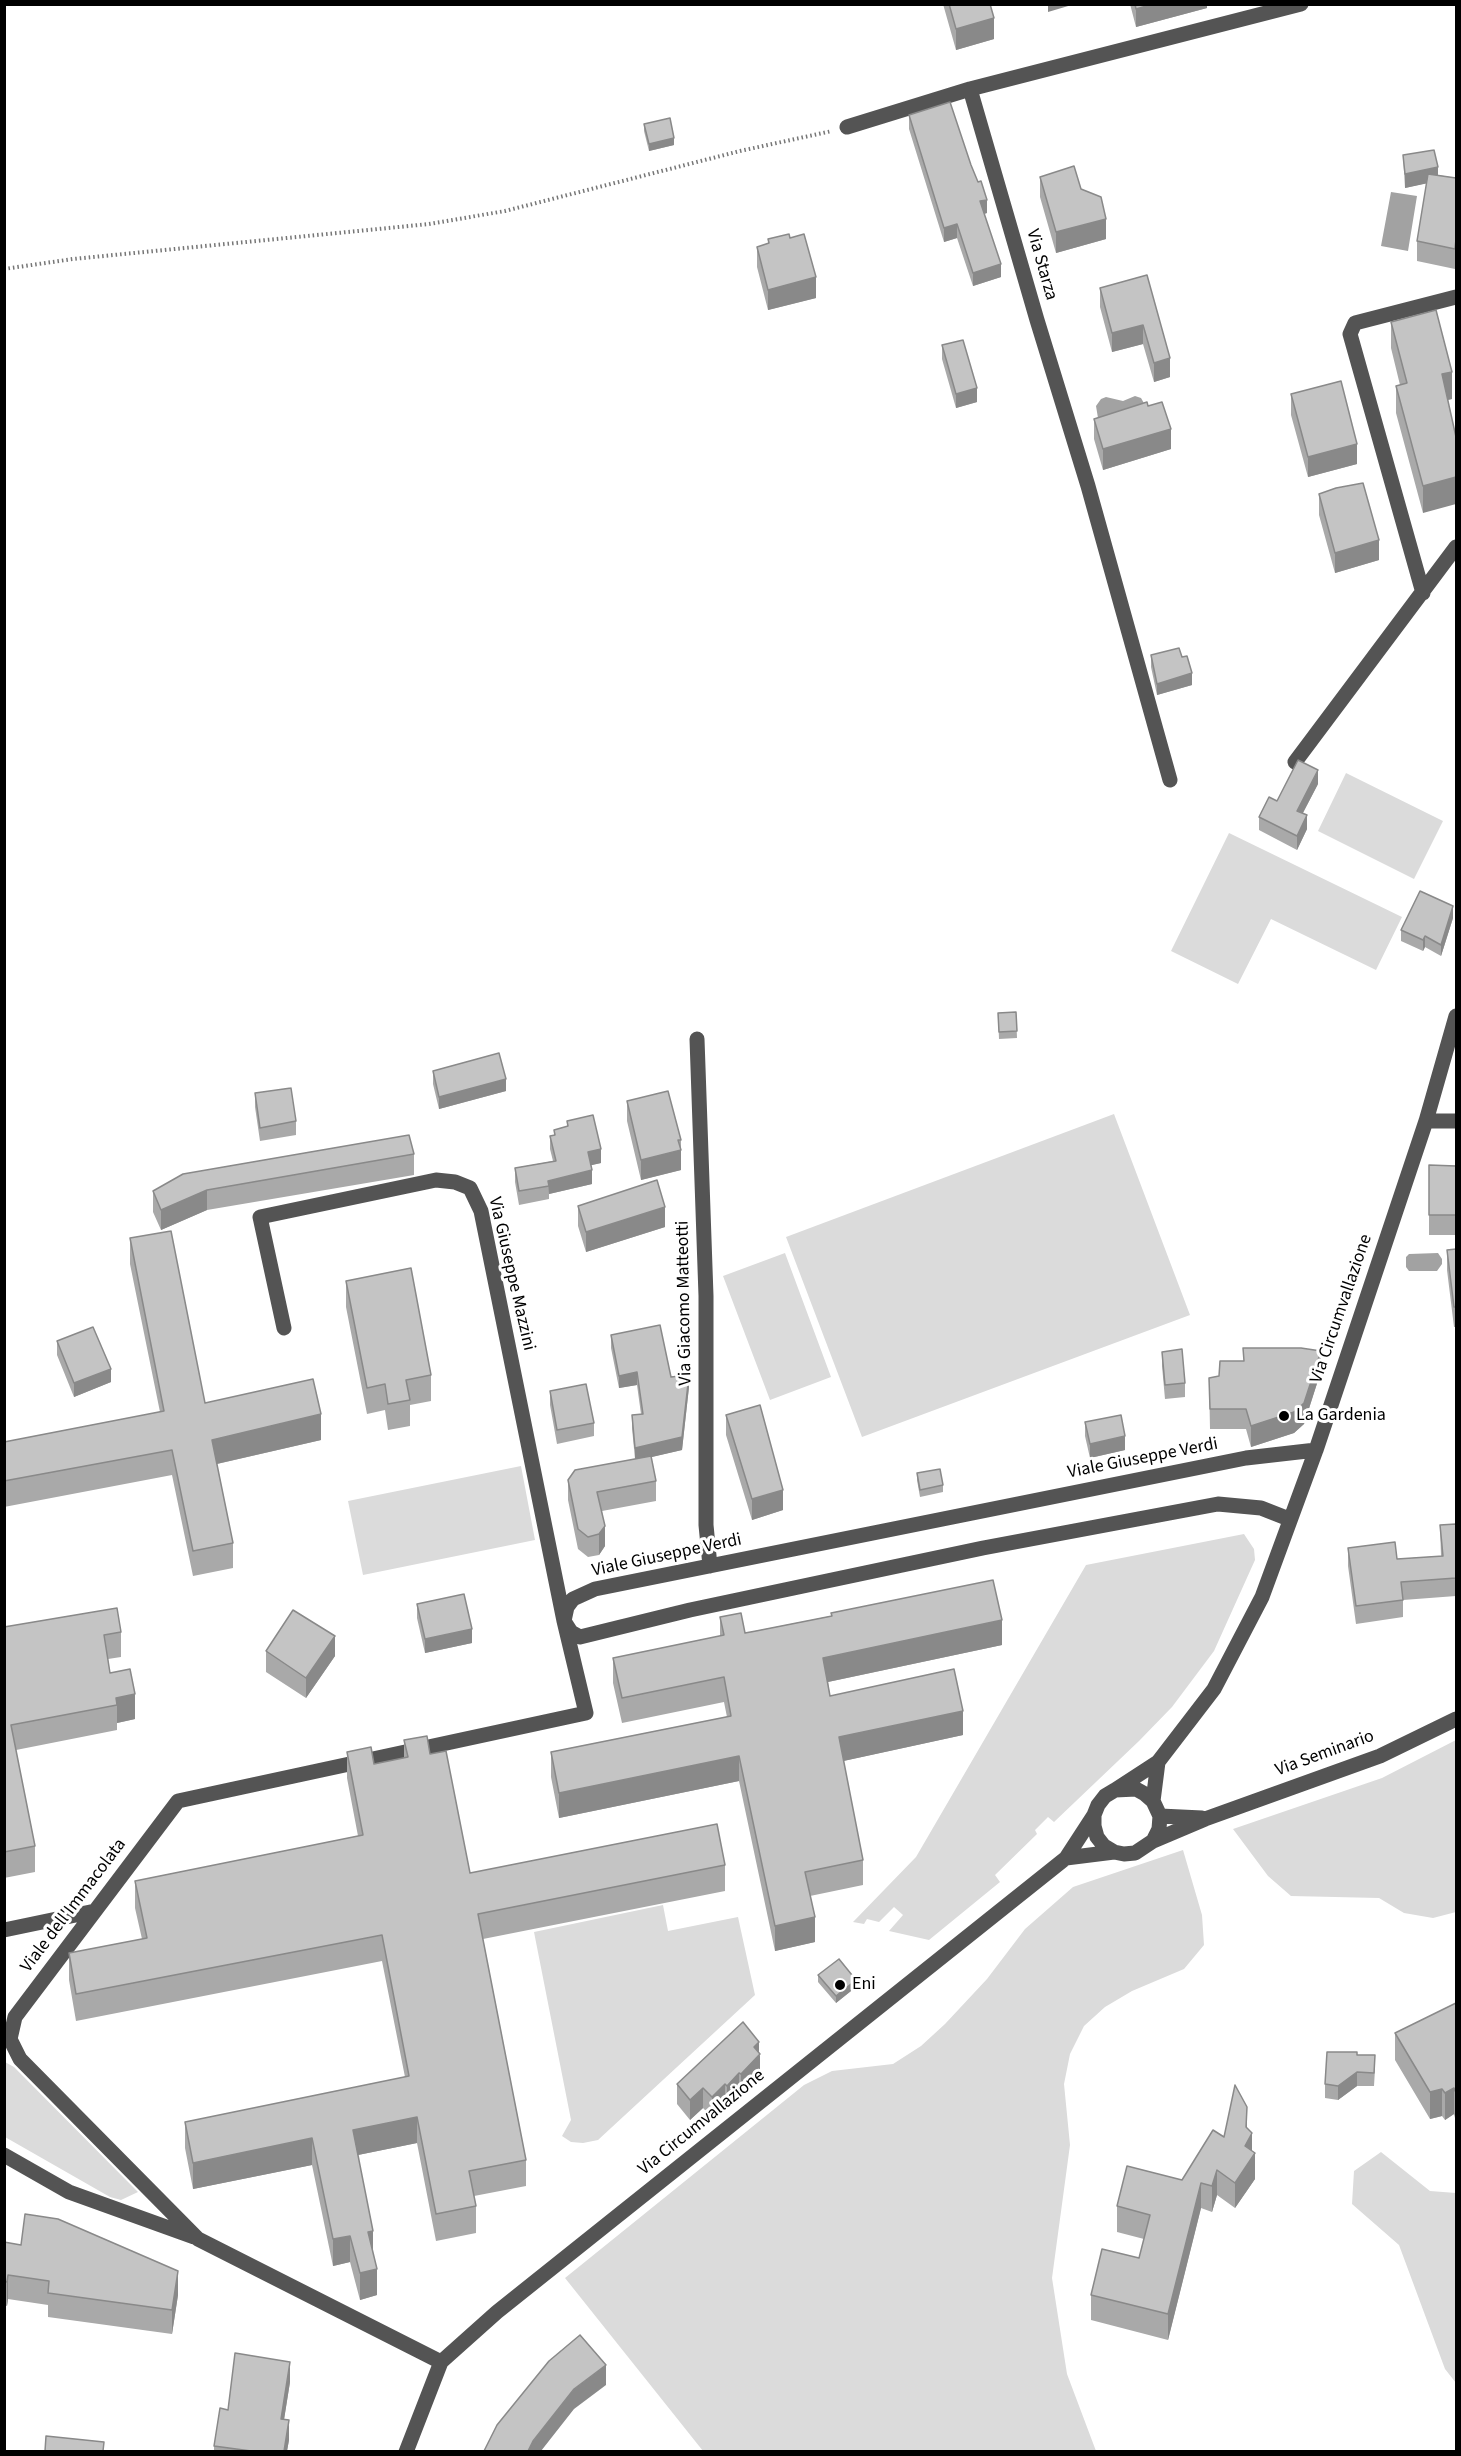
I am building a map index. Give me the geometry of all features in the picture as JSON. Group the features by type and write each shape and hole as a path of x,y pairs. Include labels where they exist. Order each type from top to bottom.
{"street":[{"path":"847,128 970,88 1300,4"},
{"name":"Via Starza","path":"970,88 1033,309 1091,498 1170,780"},
{"path":"1423,593 1350,334 1355,323 1456,297"},
{"path":"1295,762 1456,548"},
{"name":"Via Circumvallazione","path":"1115,1790 1158,1762 1214,1689 1262,1597 1316,1450 1426,1120 1450,1068 1456,1016"},
{"name":"Via Giacomo Matteotti","path":"697,1038 706,1296 706,1525 710,1566"},
{"path":"1426,1120 1456,1121"},
{"name":"Via Giuseppe Mazzini","path":"284,1328 260,1217 436,1180 455,1182 470,1188 481,1211 564,1621"},
{"name":"Viale Giuseppe Verdi","path":"564,1621 567,1607 573,1599 595,1589 1246,1458 1316,1450"},
{"path":"564,1621 571,1632 580,1637 690,1610 983,1548 1218,1504 1261,1508 1289,1519"},
{"name":"Viale dell'Immacolata","path":"441,2362 198,2239 20,2059 7,2039 15,2017 178,1801 586,1713 564,1621"},
{"name":"Via Seminario","path":"1153,1841 1205,1819 1380,1756 1456,1719"},
{"path":"1153,1801 1158,1762"},
{"path":"1066,1858 1114,1852 1135,1853 1153,1841 1159,1830 1160,1816 1153,1801 1136,1789 1115,1790 1105,1796 1094,1815 1097,1837 1104,1846 1114,1852"},
{"name":"Via Circumvallazione","path":"406,2451 441,2362 497,2312 1066,1858 1094,1815"},
{"name":"Via Seminario","path":"1160,1816 1205,1819"},
{"path":"4,1930 95,1911"},
{"path":"4,2155 69,2192 198,2239"}],"path":[{"path":"4,269 73,259 429,224 505,211 740,151 847,128"}],"shaded area":[{"path":"1391,192 1417,196 1408,251 1381,246"},
{"path":"1135,396 1141,398 1145,405 1098,418 1096,406 1101,399 1106,397 1123,401"},
{"path":"1346,773 1443,821 1414,879 1318,831"},
{"path":"1229,833 1402,917 1376,970 1271,919 1238,984 1171,951"},
{"path":"1114,1114 1190,1315 862,1437 786,1237"},
{"path":"785,1253 831,1377 770,1400 723,1276"},
{"path":"1438,1253 1442,1264 1437,1271 1409,1271 1406,1267 1406,1257 1409,1254"},
{"path":"521,1466 535,1540 363,1575 348,1501"},
{"path":"1244,1534 1254,1549 1255,1560 1214,1651 1172,1707 1139,1741 1054,1822 1048,1817 1035,1830 1037,1834 995,1875 1000,1882 929,1940 889,1931 903,1915 894,1907 879,1922 867,1919 864,1924 853,1922 916,1857 1086,1565"},
{"path":"1456,1740 1456,1912 1433,1918 1404,1913 1379,1898 1291,1896 1268,1876 1233,1829 1382,1778"},
{"path":"1183,1850 1202,1915 1204,1945 1184,1969 1132,1991 1105,2007 1084,2026 1070,2054 1064,2084 1070,2145 1052,2278 1067,2374 1096,2451 703,2451 565,2278 804,2085 832,2071 893,2064 921,2046 987,1979 1025,1929 1073,1887"},
{"path":"663,1905 668,1931 738,1917 755,1995 598,2140 583,2143 571,2142 562,2136 571,2120 534,1932"},
{"path":"5,2062 14,2067 138,2192 121,2200 110,2197 5,2137"},
{"path":"1381,2152 1430,2191 1456,2193 1456,2383 1445,2369 1399,2245 1352,2204 1354,2171"}],"building":[{"path":"949,4 990,4 994,18 956,29"},
{"path":"1135,4 1153,4 1136,9"},
{"path":"950,102 971,165 978,182 981,181 987,200 980,201 1001,264 973,273 957,224 944,228 909,115"},
{"path":"670,118 674,138 649,144 644,124"},
{"path":"1434,150 1438,167 1405,174 1403,155"},
{"path":"1074,166 1081,189 1101,197 1106,219 1056,232 1040,177"},
{"path":"1428,174 1456,178 1455,249 1417,241"},
{"path":"789,234 790,238 804,234 816,277 768,290 757,247 769,243 768,239"},
{"path":"1147,275 1170,358 1154,363 1143,325 1112,333 1100,288"},
{"path":"1436,310 1452,372 1442,374 1456,437 1456,477 1423,486 1396,386 1407,383 1391,322"},
{"path":"963,340 977,388 956,394 942,345"},
{"path":"1341,381 1357,444 1308,457 1291,394"},
{"path":"1147,402 1148,406 1162,402 1171,429 1103,449 1094,419"},
{"path":"1363,483 1379,540 1335,553 1319,494"},
{"path":"1179,648 1182,657 1187,656 1192,673 1157,684 1151,655"},
{"path":"1298,760 1318,770 1297,811 1307,815 1297,836 1259,817 1269,797 1277,801"},
{"path":"1420,891 1453,906 1441,945 1425,936 1423,940 1401,930"},
{"path":"1016,1012 1017,1031 999,1032 998,1013"},
{"path":"499,1053 506,1079 439,1097 433,1071"},
{"path":"291,1088 296,1121 260,1128 255,1093"},
{"path":"668,1091 681,1140 678,1140 681,1150 641,1160 627,1101"},
{"path":"593,1115 601,1149 588,1152 592,1170 548,1181 549,1186 519,1191 515,1168 556,1161 550,1136 555,1135 554,1130 568,1126 567,1121"},
{"path":"409,1135 414,1154 207,1190 161,1210 153,1191 183,1174"},
{"path":"1429,1165 1456,1166 1456,1215 1429,1215"},
{"path":"657,1180 665,1207 586,1232 578,1206"},
{"path":"171,1231 205,1403 313,1379 321,1414 212,1440 233,1543 193,1551 172,1450 4,1481 4,1442 164,1411 130,1238"},
{"path":"1456,1249 1456,1307 1454,1307 1447,1250"},
{"path":"411,1268 431,1375 406,1380 410,1400 388,1404 385,1384 367,1388 346,1281"},
{"path":"660,1325 671,1377 689,1375 682,1437 635,1448 632,1415 643,1414 637,1372 619,1376 611,1335"},
{"path":"93,1327 111,1369 74,1383 57,1341"},
{"path":"1243,1348 1301,1348 1321,1351 1304,1403 1294,1412 1251,1426 1246,1409 1210,1409 1209,1378 1219,1376 1220,1361 1244,1361"},
{"path":"1182,1349 1185,1383 1165,1385 1162,1352"},
{"path":"586,1384 594,1423 557,1430 550,1391"},
{"path":"760,1405 783,1490 752,1499 726,1415"},
{"path":"1121,1415 1125,1436 1090,1444 1085,1422"},
{"path":"651,1456 656,1481 597,1492 605,1526 599,1534 588,1537 578,1529 568,1480 575,1470"},
{"path":"940,1469 943,1485 920,1490 917,1473"},
{"path":"1456,1524 1456,1578 1401,1582 1403,1600 1356,1606 1348,1548 1395,1542 1397,1559 1443,1556 1440,1525"},
{"path":"993,1580 1002,1620 823,1658 830,1696 954,1669 963,1711 839,1737 863,1860 805,1872 815,1917 775,1926 739,1756 559,1793 551,1752 731,1716 724,1677 622,1698 613,1658 724,1635 720,1617 741,1613 745,1633"},
{"path":"464,1594 472,1629 425,1639 417,1604"},
{"path":"117,1608 121,1632 104,1635 110,1673 130,1669 135,1694 116,1698 117,1705 11,1725 35,1846 4,1852 4,1627"},
{"path":"293,1610 335,1636 306,1678 266,1651"},
{"path":"427,1736 430,1754 446,1751 470,1873 717,1824 725,1865 478,1914 526,2160 469,2171 476,2206 436,2214 417,2117 353,2130 373,2231 368,2232 377,2269 360,2273 350,2236 333,2239 312,2138 193,2163 185,2122 409,2076 382,1935 76,1994 69,1953 147,1938 135,1881 363,1835 347,1752 371,1747 374,1764 408,1757 404,1740"},
{"path":"839,1959 856,1980 836,1996 818,1975"},
{"path":"1456,2003 1456,2090 1454,2088 1445,2093 1442,2089 1430,2092 1395,2033"},
{"path":"743,2022 759,2042 754,2047 760,2054 741,2074 739,2073 727,2086 725,2084 712,2097 703,2088 690,2100 677,2084"},
{"path":"1327,2052 1357,2052 1357,2055 1375,2055 1374,2073 1357,2072 1338,2086 1325,2084"},
{"path":"1235,2085 1247,2107 1246,2127 1252,2133 1245,2146 1255,2153 1235,2183 1217,2170 1212,2186 1201,2183 1168,2314 1091,2295 1102,2249 1139,2258 1150,2215 1117,2206 1127,2166 1182,2180 1213,2130 1224,2137"},
{"path":"25,2214 58,2219 178,2271 172,2310 48,2293 49,2281 8,2275 7,2282 4,2281 4,2242 21,2245"},
{"path":"580,2335 606,2365 574,2389 533,2441 528,2451 484,2451 497,2425 549,2361"},
{"path":"235,2353 290,2362 281,2419 289,2420 284,2451 251,2451 214,2446 220,2408 228,2410"},
{"path":"46,2436 104,2442 103,2451 45,2451"}],"place":[{"name":"La Gardenia","path":"1284,1416"},
{"name":"Eni","path":"840,1985"}]}
